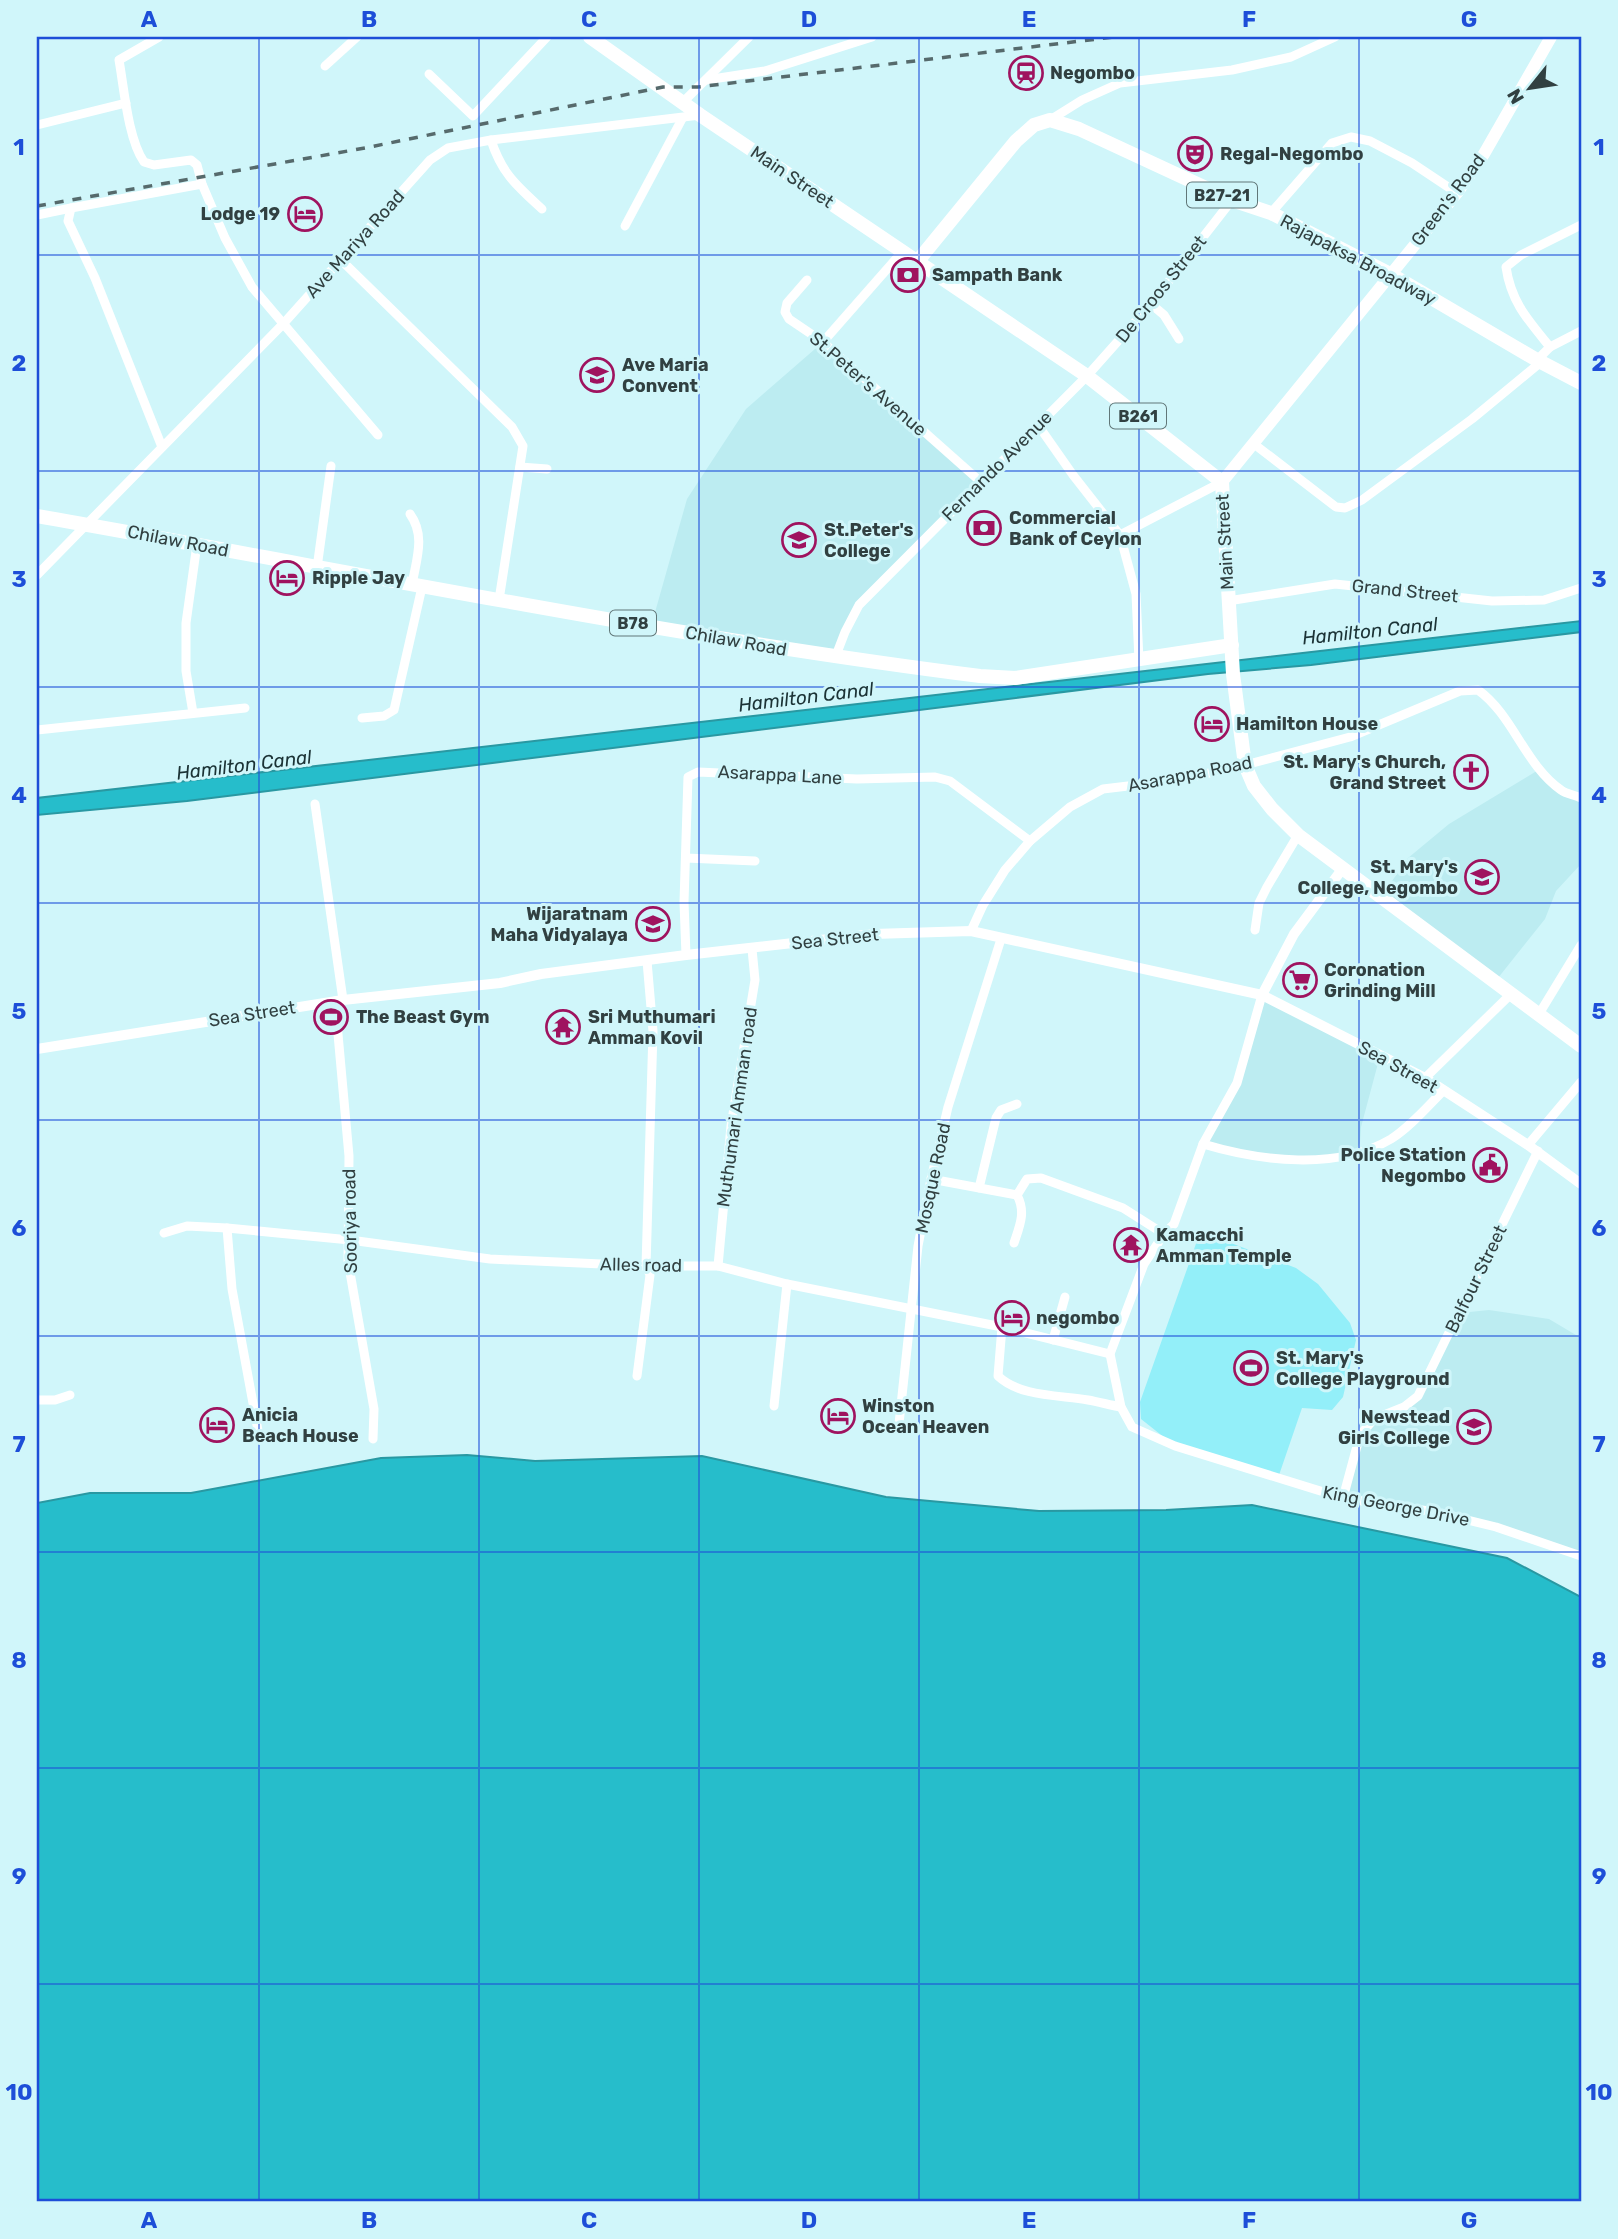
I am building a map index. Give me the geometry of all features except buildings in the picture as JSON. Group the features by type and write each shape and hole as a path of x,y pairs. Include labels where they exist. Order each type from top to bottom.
{"main road":[{"name":"Main Street","path":"590,37 700,115 1087,376 1222,482 1233,674 1245,765 1254,786 1298,835 1581,1046"},
{"name":"Green's Road","path":"1222,482 1457,193 1484,153 1551,37"},
{"name":"Rajapaksa Broadway","path":"1050,120 1079,129 1232,200 1270,213 1392,275 1581,383"},
{"path":"917,262 1016,141 1034,125 1050,120"},
{"name":"Chilaw Road","path":"37,516 417,586 835,658 980,676 1015,678 1232,645"}],"street":[{"path":"159,37 119,60 138,154 144,162 154,165 191,160 197,166 225,238 252,287 378,435"},
{"path":"325,66 357,37"},
{"path":"429,74 473,117 547,37"},
{"path":"682,102 748,37"},
{"path":"706,80 765,71 872,37"},
{"path":"1050,120 1082,100 1119,83 1232,70 1291,57 1335,37"},
{"path":"37,125 126,103"},
{"name":"Ave Mariya Road","path":"37,575 284,324 430,160 448,148 491,140 700,115"},
{"path":"625,226 681,118"},
{"path":"1270,213 1332,143 1351,137 1370,141 1457,193"},
{"path":"491,140 498,162 513,182 542,209"},
{"path":"37,215 202,184"},
{"name":"De Croos Street","path":"1087,376 1151,304 1232,200"},
{"path":"71,208 68,221 95,278 162,447"},
{"path":"1550,347 1517,306 1508,282 1506,267 1521,255 1581,225"},
{"path":"823,342 902,252"},
{"path":"341,260 512,427 523,446 499,600"},
{"name":"St.Peter's Avenue","path":"807,280 787,303 786,312 789,319 823,342 982,483"},
{"path":"1151,304 1164,315 1179,339"},
{"path":"1254,444 1336,507 1345,508 1362,500 1472,419 1539,361 1550,347 1581,331"},
{"name":"Fernando Avenue","path":"835,658 859,605 1087,376"},
{"path":"1038,425 1120,535 1136,594 1139,661"},
{"path":"317,568 331,466"},
{"path":"520,467 547,469"},
{"path":"1120,535 1222,482"},
{"path":"362,718 384,716 394,710 417,586 420,538 417,524 410,514"},
{"path":"193,713 186,671 186,623 197,544"},
{"name":"Grand Street","path":"1228,601 1335,584 1492,601 1544,600 1581,588"},
{"name":"Asarappa Road","path":"971,931 983,905 1005,870 1030,841 1070,807 1103,789 1178,780 1350,737 1460,691 1478,690 1492,700 1540,769 1561,790 1581,798"},
{"path":"37,730 245,708"},
{"name":"Asarappa Lane","path":"686,955 688,777 698,772 858,779 935,777 950,781 1030,841"},
{"name":"Sooriya road","path":"315,804 339,1000 349,1156 348,1261 374,1409 373,1439"},
{"path":"1255,930 1259,903 1298,835"},
{"path":"685,858 755,861"},
{"path":"1002,1327 998,1376 1006,1384 1050,1396 1121,1407 1110,1354 1144,1264 1174,1224 1203,1144 1237,1083 1262,995 1294,934 1343,868"},
{"name":"Sea Street","path":"37,1049 339,1000 500,982 686,955 873,934 971,931 1262,995 1425,1078 1533,1148 1581,1184"},
{"name":"Mosque Road","path":"900,1424 918,1246 931,1179 948,1107 1001,939"},
{"path":"1539,1014 1581,945"},
{"name":"Muthumari Amman road","path":"718,1266 731,1126 755,981 752,949"},
{"path":"637,1376 650,1275 646,1266 653,1031 646,961"},
{"path":"1425,1078 1511,994"},
{"name":"Balfour Street","path":"1343,1498 1360,1435 1374,1419 1404,1407 1418,1396 1533,1148 1581,1082"},
{"path":"1203,1144 1259,1158 1299,1161 1354,1154 1394,1137 1443,1091"},
{"path":"979,1188 996,1118 1001,1111 1017,1104"},
{"path":"1017,1195 1027,1179 1041,1178 1123,1208 1164,1234"},
{"path":"931,1179 1017,1195"},
{"path":"1014,1243 1023,1216 1017,1195"},
{"name":"Alles road","path":"164,1233 187,1226 227,1228 350,1240 490,1259 646,1266 718,1266 787,1284 1002,1327 1110,1354"},
{"path":"227,1228 232,1289 259,1436"},
{"path":"774,1406 787,1284"},
{"path":"1053,1340 1065,1297"},
{"path":"37,1401 55,1400 70,1395"},
{"name":"King George Drive","path":"1121,1407 1132,1427 1175,1446 1343,1498 1435,1512 1496,1527 1581,1556"}],"shaded area":[{"name":"St.Peter's College","path":"823,342 982,483 859,605 835,658 652,623 687,499 746,409"},
{"path":"1581,621 1581,632 1311,665 1208,674 187,801 37,815 37,798"},
{"name":"St. Mary's College, Negombo","path":"1540,769 1561,790 1581,798 1581,864 1556,891 1545,919 1498,978 1383,894 1408,858 1449,824"},
{"path":"1262,995 1380,1056 1361,1127 1360,1143 1354,1154 1299,1161 1203,1144 1237,1083"},
{"name":"St. Mary's College Playground","path":"1198,1238 1218,1238 1296,1268 1318,1284 1350,1323 1356,1340 1343,1397 1332,1410 1302,1408 1278,1478 1175,1446 1141,1419 1140,1402"},
{"name":"Newstead Girls College","path":"1489,1310 1549,1319 1581,1338 1581,1555 1435,1512 1343,1498 1360,1435 1374,1419 1418,1396 1460,1313"},
{"path":"467,1455 535,1461 702,1456 886,1497 1039,1511 1166,1510 1252,1505 1507,1558 1581,1597 1581,2202 37,2202 37,1503 90,1493 191,1493 381,1458"}],"railway":[{"path":"37,206 365,148 663,87 698,87 1114,37"}],"place":[{"name":"Negombo","path":"1026,73"},
{"name":"Regal-Negombo","path":"1195,154"},
{"name":"Lodge 19","path":"305,214"},
{"name":"Sampath Bank","path":"908,275"},
{"name":"Ave Maria Convent","path":"597,375"},
{"name":"Commercial Bank of Ceylon","path":"984,528"},
{"name":"St.Peter's College","path":"799,540"},
{"name":"Ripple Jay","path":"287,578"},
{"name":"Hamilton House","path":"1212,724"},
{"name":"St. Mary's Church, Grand Street","path":"1471,772"},
{"name":"St. Mary's College, Negombo","path":"1482,877"},
{"name":"Wijaratnam Maha Vidyalaya","path":"653,924"},
{"name":"Coronation Grinding Mill","path":"1300,980"},
{"name":"The Beast Gym","path":"331,1017"},
{"name":"Sri Muthumari Amman Kovil","path":"563,1027"},
{"name":"Police Station Negombo","path":"1490,1165"},
{"name":"Kamacchi Amman Temple","path":"1131,1245"},
{"name":"negombo","path":"1012,1318"},
{"name":"St. Mary's College Playground","path":"1251,1368"},
{"name":"Winston Ocean Heaven","path":"838,1416"},
{"name":"Anicia Beach House","path":"217,1425"},
{"name":"Newstead Girls College","path":"1474,1427"}],"water label":[{"name":"Hamilton Canal","path":"1370,631"},
{"name":"Hamilton Canal","path":"806,697"},
{"name":"Hamilton Canal","path":"244,765"}]}
